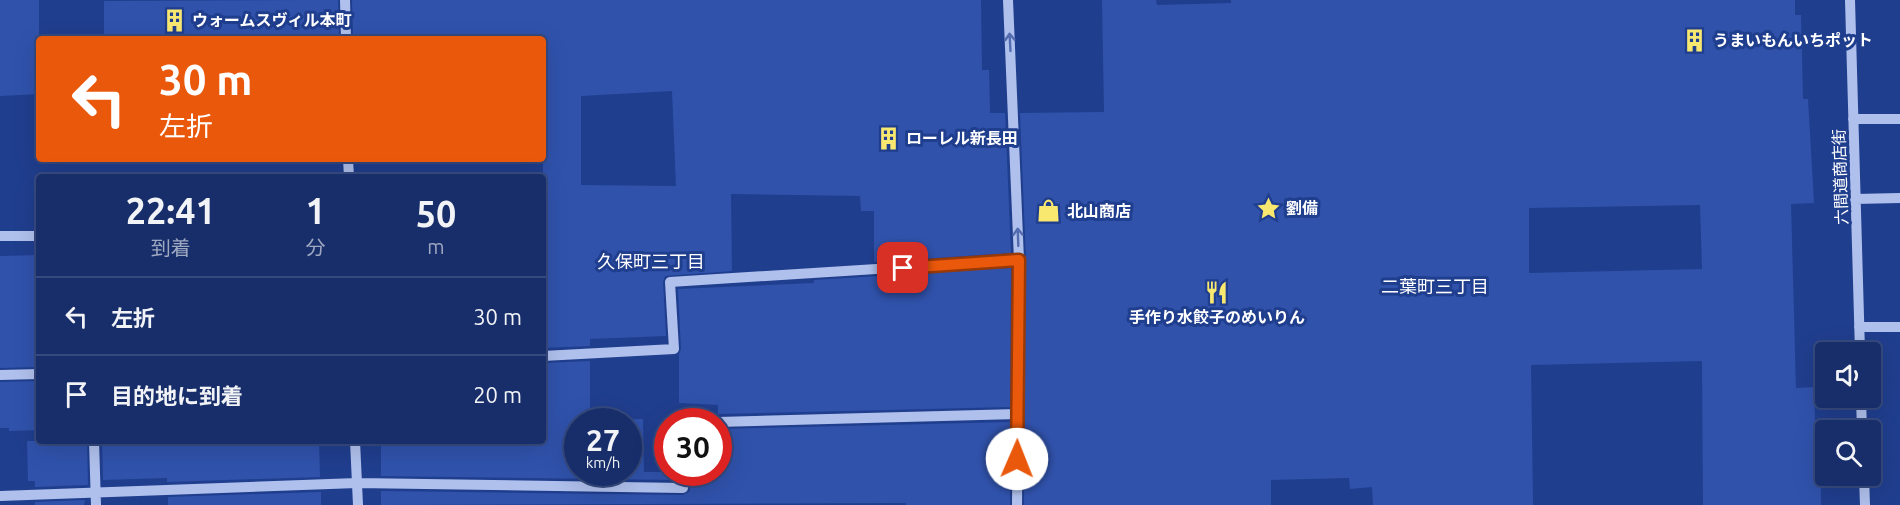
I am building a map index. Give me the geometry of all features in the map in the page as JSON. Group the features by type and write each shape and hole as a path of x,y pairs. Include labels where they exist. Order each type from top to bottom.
{"street":[{"path":"345,0 346,36"},
{"path":"1008,0 1019,260 1017,505"},
{"name":"六間道商店街","path":"1850,0 1860,342"},
{"path":"1853,119 1900,119"},
{"path":"1855,199 1900,198"},
{"path":"0,236 36,236"},
{"path":"546,356 674,348 670,282 1019,260"},
{"path":"1859,327 1900,327"},
{"path":"0,375 36,374"},
{"path":"732,422 1018,414"},
{"path":"94,444 96,505"},
{"path":"356,444 357,505"},
{"path":"0,496 357,483 683,488 683,486"},
{"path":"1864,486 1864,505"}],"building":[{"path":"0,0 39,0 39,36 36,36 36,94 0,96"},
{"path":"338,0 339,36 104,36 104,1"},
{"path":"352,0 981,0 982,70 989,70 990,113 1005,113 1011,253 874,262 874,211 861,211 860,196 731,194 732,271 665,276 663,282 666,336 590,339 590,346 546,348 546,174 543,174 543,162 546,162 546,36 353,36","holes":["672,91 676,186 581,185 581,96"]},
{"path":"1102,0 1156,0 1157,5 1231,3 1231,0 1795,0 1795,15 1801,15 1803,99 1808,99 1814,203 1791,204 1796,388 1814,387 1815,486 1821,486 1821,505 1703,505 1702,361 1531,365 1533,505 1373,505 1372,487 1350,489 1349,478 1271,480 1271,505 1024,505 1026,260 1020,113 1104,112","holes":["1700,205 1702,269 1529,273 1529,208"]},
{"path":"36,255 36,367 0,368 0,256"},
{"path":"1011,268 1010,407 732,414 732,408 718,408 718,405 679,403 679,354 681,349 678,289 814,283 814,280"},
{"path":"590,361 590,408 564,408 564,478 381,476 381,444 546,444 546,363"},
{"path":"36,381 36,430 9,431 9,428 0,428 0,382"},
{"path":"642,419 644,472 654,472 654,480 642,480"},
{"path":"1010,422 1010,505 906,505 906,503 381,505 381,491 683,495 690,491 690,486 732,486 732,429"},
{"path":"27,441 36,441 36,444 87,444 88,485 35,487 35,481 28,481"},
{"path":"102,444 319,444 320,477 167,482 167,478 103,480"},
{"path":"321,492 321,505 168,505 168,497"},
{"path":"85,500 84,505 35,505 35,502"}],"place":[{"name":"ウォームスヴィル本町","path":"174,20"},
{"name":"うまいもんいちポット","path":"1695,40"},
{"name":"ローレル新長田","path":"888,138"},
{"name":"劉備","path":"1268,208"},
{"name":"北山商店","path":"1049,211"},
{"name":"手作り水餃子のめいりん","path":"1217,292"}],"district":[{"name":"久保町三丁目","path":"651,262"},
{"name":"二葉町三丁目","path":"1435,287"}],"route":[{"path":"903,268 1019,260 1017,459"}]}
